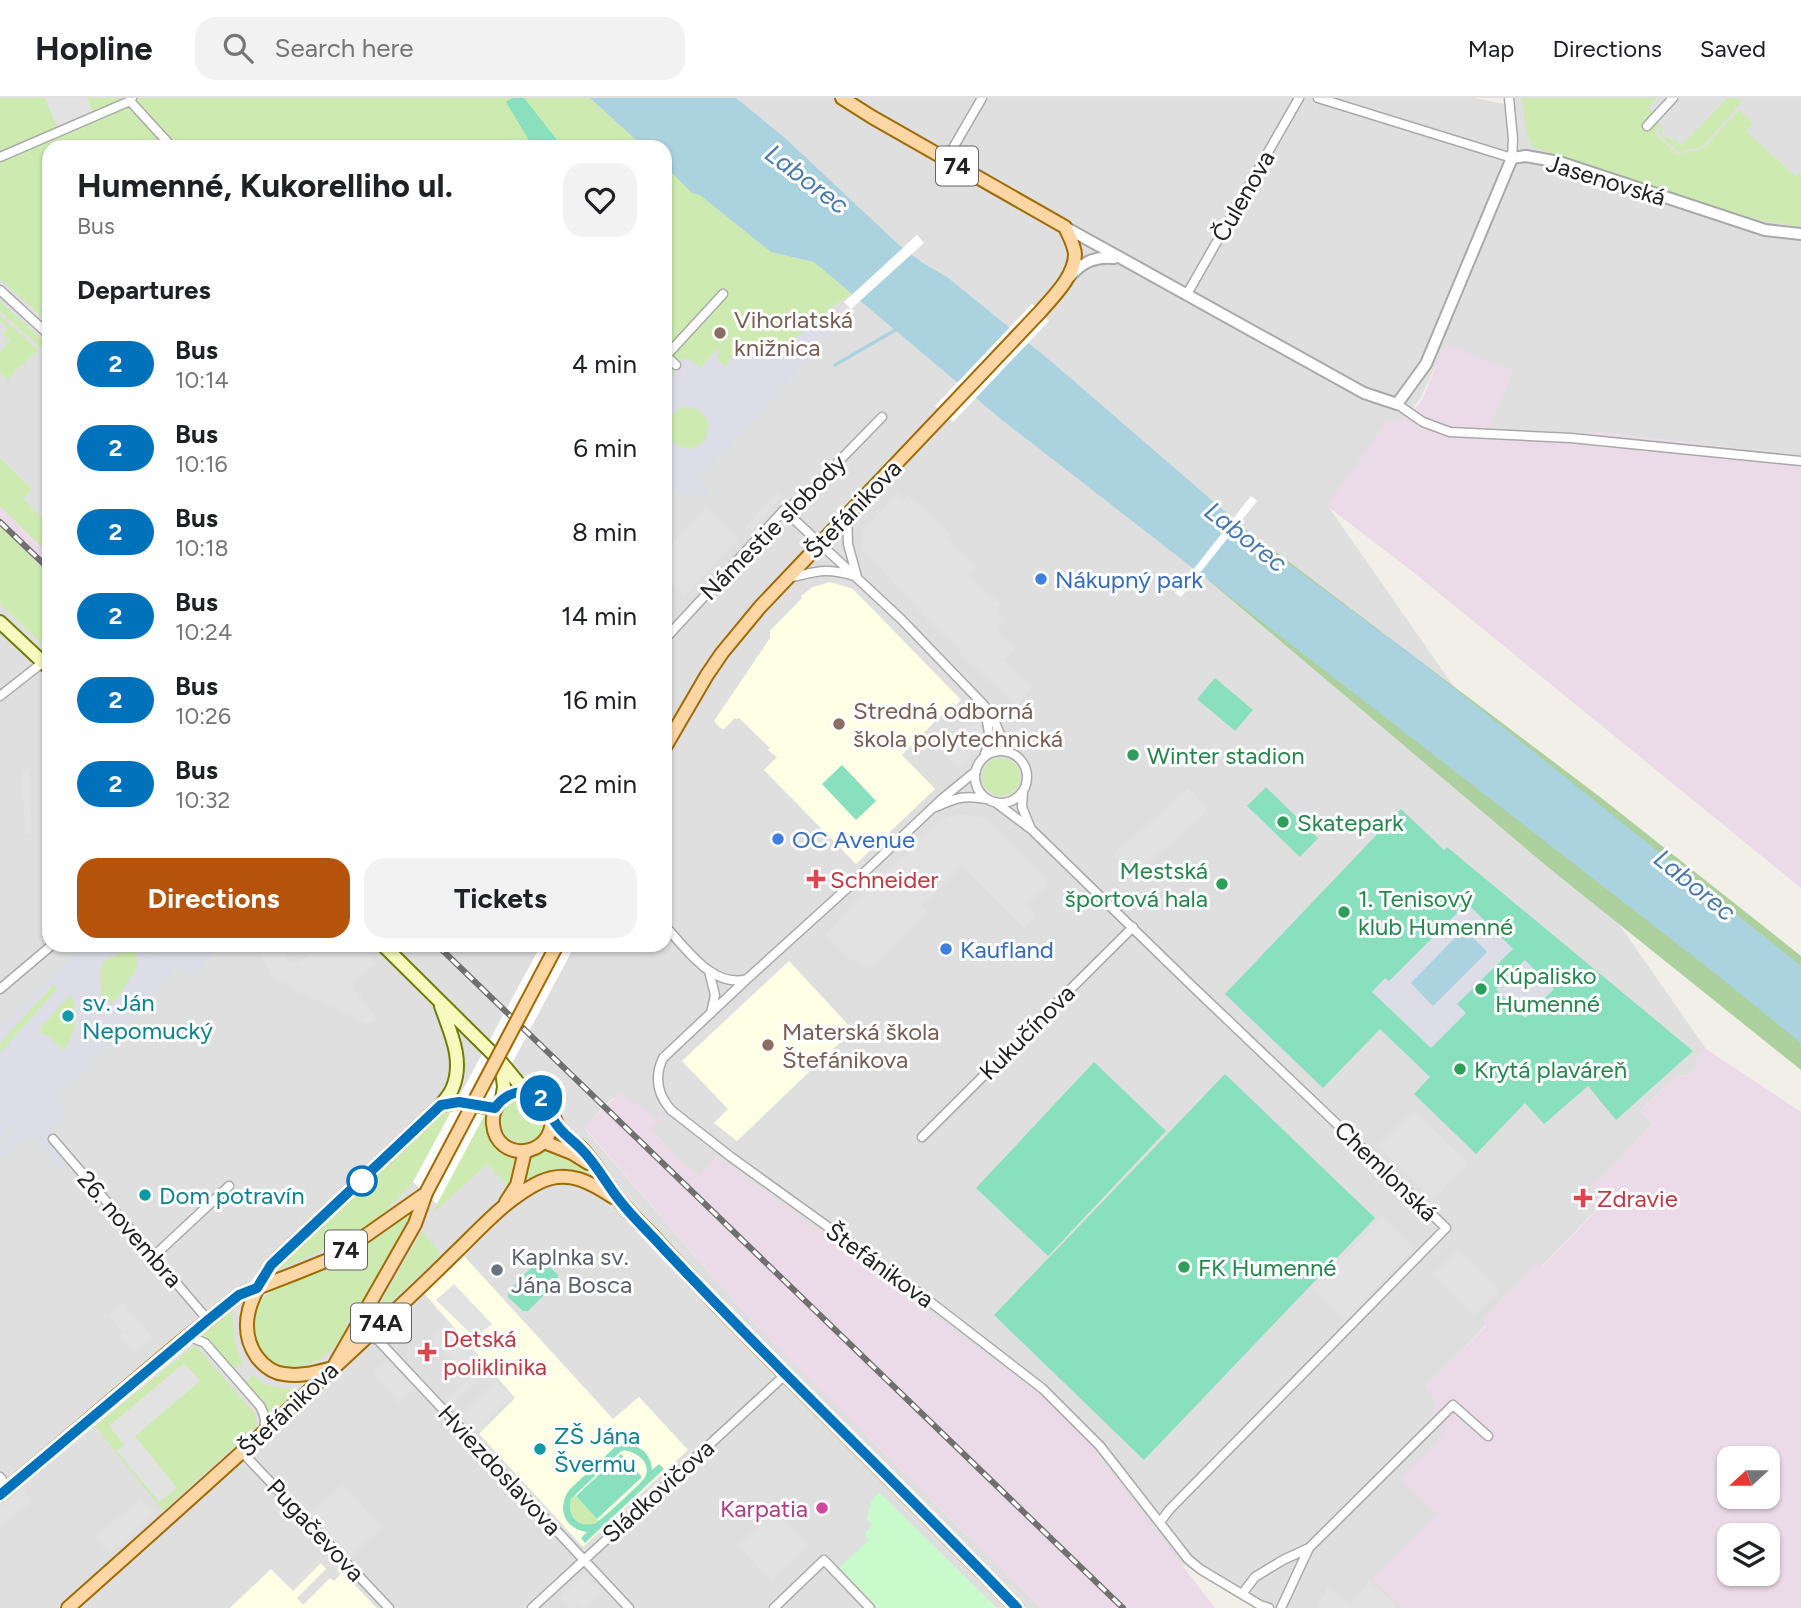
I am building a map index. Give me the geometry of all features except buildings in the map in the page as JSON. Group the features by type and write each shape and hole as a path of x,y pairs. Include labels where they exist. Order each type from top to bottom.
{"main road":[{"name":"74","path":"842,98 1065,227"},
{"name":"Štefánikova","path":"672,735 722,653 760,607 1041,312 1061,286 1074,262 1075,254 1065,227"},
{"path":"0,622 42,661"},
{"path":"390,952 501,1062 525,1091"},
{"name":"74","path":"333,1368 415,1224 426,1193 553,952"},
{"path":"333,1368 306,1374 280,1374 270,1370 254,1352 247,1328 247,1314 257,1288 271,1265 441,1105 453,1088 457,1070 456,1047 439,1003"},
{"path":"501,1062 504,1087 492,1122 498,1138 508,1147 525,1151 536,1148 551,1131 552,1118"},
{"path":"441,1105 459,1102 499,1104 513,1093 525,1091"},
{"name":"74A","path":"525,1091 534,1093 545,1101 563,1134 582,1149 620,1201 785,1375 1017,1608"},
{"name":"74A","path":"544,1142 572,1153 597,1169"},
{"name":"74A","path":"504,1206 517,1185 525,1151"},
{"name":"74A","path":"504,1206 541,1181 561,1176 590,1183 620,1201"},
{"name":"74","path":"4,1492 239,1295 328,1260 426,1193"},
{"name":"Štefánikova","path":"68,1608 264,1433 504,1206"}],"street":[{"path":"946,160 982,98"},
{"name":"Čulenova","path":"1186,294 1299,98"},
{"path":"1318,98 1512,158 1509,98"},
{"path":"1647,126 1673,98"},
{"path":"1,154 131,100 166,140"},
{"name":"Jasenovská","path":"1397,404 1426,364 1512,158 1526,156 1559,162 1765,230 1801,234"},
{"path":"1065,227 1364,393 1397,404 1423,422 1450,432 1571,438 1801,461"},
{"path":"1061,286 1090,260 1121,258"},
{"path":"0,290 42,329"},
{"path":"672,349 723,294"},
{"path":"672,361 676,365"},
{"name":"Námestie slobody","path":"672,631 784,510 804,497 882,417"},
{"name":"Štefánikova","path":"784,510 857,577 982,703 992,715 1007,751"},
{"path":"847,516 848,544 857,577"},
{"path":"788,579 824,570 836,570 857,577"},
{"path":"0,696 42,668"},
{"path":"982,703 990,733 984,757"},
{"path":"1023,791 1010,801 991,801 977,787 976,771 979,763 991,752 999,751 1007,751 1021,760 1027,775 1022,807 1031,829"},
{"name":"Štefánikova","path":"976,771 943,798 663,1058 657,1084 664,1102 671,1110 731,1157 906,1283 1043,1389 1100,1446 1188,1559 1200,1569 1269,1608"},
{"name":"Štefánikova","path":"934,808 951,800 970,796 991,801"},
{"name":"Chemlonská","path":"991,801 1031,829 1446,1228 1160,1522"},
{"name":"Kukučínova","path":"922,1137 1133,927"},
{"path":"672,933 716,976 728,980 747,979"},
{"path":"0,989 44,952"},
{"path":"709,971 715,995 711,1013"},
{"name":"26. novembra","path":"53,1139 208,1320"},
{"path":"154,1256 229,1186"},
{"path":"188,1336 205,1343 260,1406 264,1414 264,1433"},
{"name":"Hviezdoslavova","path":"367,1337 378,1340 629,1608"},
{"name":"Sládkovičova","path":"531,1608 785,1375"},
{"path":"1242,1594 1255,1577 1309,1548 1453,1405 1488,1436"},
{"name":"Pugačevova","path":"242,1452 389,1608"},
{"path":"0,1477 4,1492"},
{"path":"1281,1608 1309,1548"},
{"path":"774,1608 824,1560 870,1608"}],"shaded area":[{"path":"0,98 1475,98 1509,105 1509,98 1801,98 1801,456 1596,432 1590,435 1488,429 1446,344 1420,399 1328,506 1706,1049 1696,1059 1697,1068 1690,1075 1677,1076 1640,1111 1653,1124 1597,1183 1601,1205 1541,1267 1537,1264 1498,1304 1486,1325 1426,1386 1436,1400 1434,1412 1444,1433 1436,1514 1400,1608 1254,1608 1179,1562 1083,1435 1046,1399 717,1156 700,1178 650,1130 657,1120 618,1095 584,1128 736,1303 789,1359 1041,1608 0,1608"},
{"path":"45,98 87,98 93,112 57,127"},
{"path":"833,306 845,317 699,480 710,491 702,500 694,492 687,499 674,487 672,489 672,440 675,444 688,449 702,444 709,424 697,409 684,407 672,416 674,367 683,358 693,361 700,368 717,349 720,352 716,358 727,368 730,358 744,343 749,347 780,344 817,322"},
{"path":"1445,344 1514,371 1488,429 1590,435 1595,432 1801,456 1801,888 1408,568 1327,506 1387,421 1403,421 1422,400"},
{"path":"777,492 782,496 751,531 746,526"},
{"path":"897,493 904,500 908,495 951,534 947,539 976,566 968,575 1001,604 996,609 1006,619 996,631 1015,648 1004,661 1032,687 1016,705 959,653 961,651 932,625 863,549 861,533"},
{"path":"0,506 42,547 42,567 0,526"},
{"path":"706,507 739,538 685,595 672,583 672,543"},
{"name":"Stredná odborná škola polytechnická","path":"830,582 853,589 961,700 956,705 953,703 902,755 935,789 856,864 764,770 777,757 768,750 770,748 739,718 735,718 724,729 714,721 770,638 770,631 801,596 813,587"},
{"path":"977,718 982,731 979,748 958,768 943,752"},
{"path":"22,772 29,772 32,834 25,834"},
{"path":"1188,788 1208,810 1133,877 1113,855"},
{"path":"958,814 985,819 1049,883 1027,905 1036,915 1024,928 962,866 922,906 927,912 869,969 848,958 826,935 852,903 940,821"},
{"path":"1467,903 1513,949 1457,1004 1466,1013 1431,1048 1372,992 1385,978 1389,981","holes":["1464,929 1487,952 1411,983"]},
{"path":"77,952 122,952 105,961 99,970 102,1000 112,1003 137,968 136,952 147,952 150,957 156,952 214,952 194,978 179,965 55,1099 67,1111 50,1134 50,1144 54,1152 66,1166 61,1170 29,1135 0,1160 0,1146 18,1127 13,1125 0,1137 0,1053 58,988 53,984 0,1043 0,1027","holes":["71,994 76,1010 76,1028 64,1051 49,1037 37,1031"]},
{"path":"262,952 285,953 289,962 296,963 310,952 366,952 377,963 351,984 377,1019 366,1024 272,977"},
{"path":"1525,960 1554,989 1525,1018 1496,989"},
{"name":"Materská škola Štefánikova","path":"789,961 853,1030 737,1141 714,1123 728,1109 682,1061"},
{"path":"1706,1049 1801,1112 1801,1608 1400,1608 1400,1605 1372,1580 1436,1514 1400,1479 1444,1433 1430,1416 1434,1412 1436,1400 1426,1386 1486,1326 1482,1321 1537,1263 1542,1267 1601,1206 1596,1200 1600,1195 1590,1186 1595,1181 1597,1183 1653,1124 1640,1111 1677,1076 1690,1075 1697,1068 1696,1059"},
{"path":"621,1092 657,1120 661,1114 663,1116 650,1130 699,1177 717,1156 1046,1399 1083,1435 1215,1608 1041,1608 789,1359 736,1303 584,1127"},
{"path":"1414,1110 1468,1163 1433,1199 1378,1146"},
{"path":"1382,1216 1414,1248 1345,1319 1313,1288"},
{"path":"1458,1249 1499,1290 1474,1316 1433,1275"},
{"path":"464,1256 613,1419 639,1397 688,1450 583,1547 479,1434 515,1398 424,1293"},
{"path":"454,1284 492,1324 475,1338 436,1300"},
{"path":"123,1303 153,1337 134,1353 119,1336 123,1332 108,1316"},
{"path":"447,1322 481,1358 465,1374 431,1338"},
{"path":"387,1360 414,1388 399,1403 372,1374"},
{"path":"184,1363 200,1381 135,1436 177,1488 159,1502 117,1451 124,1445 109,1426"},
{"path":"477,1370 483,1375 451,1405 446,1399"},
{"path":"497,1380 512,1397 476,1431 461,1415"},
{"path":"343,1484 382,1528 349,1558 309,1516"},
{"path":"23,1488 32,1501 0,1526 0,1507"},
{"path":"141,1498 155,1514 109,1554 95,1537"},
{"path":"775,1511 808,1546 771,1581 738,1545"},
{"path":"321,1563 326,1569 297,1598 303,1605 330,1578 334,1581 341,1574 339,1569 377,1608 230,1608 271,1569 293,1591"},
{"path":"585,1573 602,1592 585,1608 578,1605 570,1608 560,1597"},
{"path":"1369,1581 1396,1604 1395,1608 1317,1608 1328,1587 1351,1604"}],"green space":[{"path":"0,98 590,98 636,140 42,140 42,317 0,279"},
{"path":"512,98 524,98 557,140 529,140 506,102"},
{"path":"1522,98 1657,98 1648,107 1653,113 1642,128 1648,132 1657,122 1661,124 1656,131 1657,136 1677,154 1705,147 1739,110 1753,123 1746,131 1794,175 1797,176 1801,172 1801,227 1765,221 1712,206 1569,161 1532,146 1526,131"},
{"path":"1727,98 1737,98 1742,102 1703,146 1678,152 1658,134 1662,126 1664,128 1660,135 1672,141 1675,139 1682,145"},
{"path":"672,172 771,252 814,262 852,294 794,338 780,344 749,348 672,407"},
{"path":"0,301 42,340 42,349 0,311"},
{"path":"0,316 38,350 20,365 8,380 0,373 0,352 10,340 3,334 8,328 0,321"},
{"path":"688,407 703,413 709,428 703,443 688,449 673,443 673,413"},
{"path":"0,458 32,489 23,499 42,518 42,547 0,506"},
{"path":"0,526 42,567 42,643 0,604"},
{"path":"1243,527 1604,800 1801,956 1801,1070 1549,868 1208,580"},
{"path":"1215,678 1253,710 1235,731 1197,699"},
{"path":"1001,758 1014,764 1020,777 1014,790 1001,796 988,790 982,777 988,764"},
{"path":"842,765 876,801 856,820 822,784"},
{"name":"Skatepark","path":"1266,787 1318,838 1300,857 1247,806"},
{"name":"Kúpalisko Humenné","path":"1401,809 1444,850 1447,847 1693,1051 1616,1120 1588,1086 1544,1124 1525,1103 1476,1154 1414,1094 1430,1077 1380,1029 1323,1088 1225,994"},
{"path":"137,952 137,968 112,1003 102,1000 99,978 102,966 114,955"},
{"path":"54,984 58,988 0,1053 0,1043"},
{"path":"71,993 75,1023 64,1052 49,1037 37,1032"},
{"path":"1094,1062 1166,1131 1048,1256 976,1188"},
{"name":"FK Humenné","path":"1225,1074 1375,1218 1144,1460 994,1315"},
{"path":"523,1097 539,1104 546,1120 539,1136 523,1143 507,1136 500,1120 507,1104"},
{"path":"460,1108 489,1114 488,1122 518,1154 509,1187 487,1164 433,1213 437,1203 413,1182 383,1214 353,1236 280,1269 279,1267 440,1114 445,1110"},
{"path":"550,1150 571,1159 589,1174 586,1176 573,1170 558,1169 527,1178 525,1166 530,1157"},
{"path":"414,1207 417,1208 369,1296 338,1343 319,1360 309,1364 288,1368 270,1361 263,1354 255,1335 255,1315 262,1299 272,1290 361,1249 390,1229"},
{"path":"422,1231 441,1254 370,1322"},
{"path":"538,1261 544,1261 558,1275 558,1281 528,1311 523,1311 508,1297 509,1290"},
{"path":"228,1311 232,1312 236,1344 243,1363 233,1370 207,1339 199,1335"},
{"path":"196,1346 255,1414 257,1425 163,1511 95,1426"},
{"path":"253,1375 270,1385 300,1390 270,1419 266,1408 244,1384"},
{"path":"623,1444 635,1446 647,1455 652,1470 659,1464 664,1469 585,1543 581,1538 587,1532 573,1527 565,1516 563,1510 566,1496 570,1489 615,1447","holes":["629,1451 645,1462 645,1477 596,1523 579,1523 570,1511 571,1499 620,1452"]},
{"path":"621,1454 642,1477 597,1519 576,1496"},
{"path":"879,1492 997,1608 877,1608 839,1568 869,1540 864,1534 872,1525 867,1519 871,1502"},
{"path":"574,1494 599,1521 585,1525 574,1520 569,1508"}],"water":[{"name":"Laborec","path":"590,98 736,98 785,138 899,245 947,277 1053,363 1266,547 1414,656 1801,966 1801,1043 1711,970 1002,420 814,262 771,252 700,195 692,193 672,173 672,140 636,140"},
{"path":"1464,929 1487,952 1433,1006 1411,983"}],"pier":[{"path":"917,235 924,243 851,309 844,302"},
{"path":"1032,304 1049,321 953,422 935,406"},
{"path":"1251,496 1257,501 1181,597 1175,593"},
{"path":"537,952 571,952 437,1204 413,1182"}],"waterway":[{"path":"835,365 897,329"}],"railway":[{"path":"0,522 42,562"},
{"path":"444,952 1123,1608"}],"bus line":[{"name":"2","path":"0,1495 239,1295 257,1288 271,1265 441,1105 459,1102 495,1108 509,1094 525,1091 534,1093 545,1101 563,1134 582,1149 620,1201 690,1276 1017,1608"}],"place":[{"name":"Vihorlatská knižnica","path":"720,333"},
{"name":"Nákupný park","path":"1041,579"},
{"name":"Stredná odborná škola polytechnická","path":"839,724"},
{"name":"Winter stadion","path":"1133,755"},
{"name":"Skatepark","path":"1283,822"},
{"name":"OC Avenue","path":"778,839"},
{"name":"Schneider","path":"816,879"},
{"name":"Mestská športová hala","path":"1222,884"},
{"name":"1. Tenisový klub Humenné","path":"1344,912"},
{"name":"Kaufland","path":"946,949"},
{"name":"Kúpalisko Humenné","path":"1481,989"},
{"name":"sv. Ján Nepomucký","path":"68,1016"},
{"name":"Materská škola Štefánikova","path":"768,1045"},
{"name":"Krytá plaváreň","path":"1460,1069"},
{"name":"Dom potravín","path":"145,1195"},
{"name":"Zdravie","path":"1583,1198"},
{"name":"FK Humenné","path":"1184,1267"},
{"name":"Kaplnka sv. Jána Bosca","path":"497,1270"},
{"name":"Detská poliklinika","path":"427,1352"},
{"name":"ZŠ Jána Švermu","path":"540,1449"},
{"name":"Karpatia","path":"822,1508"}]}
